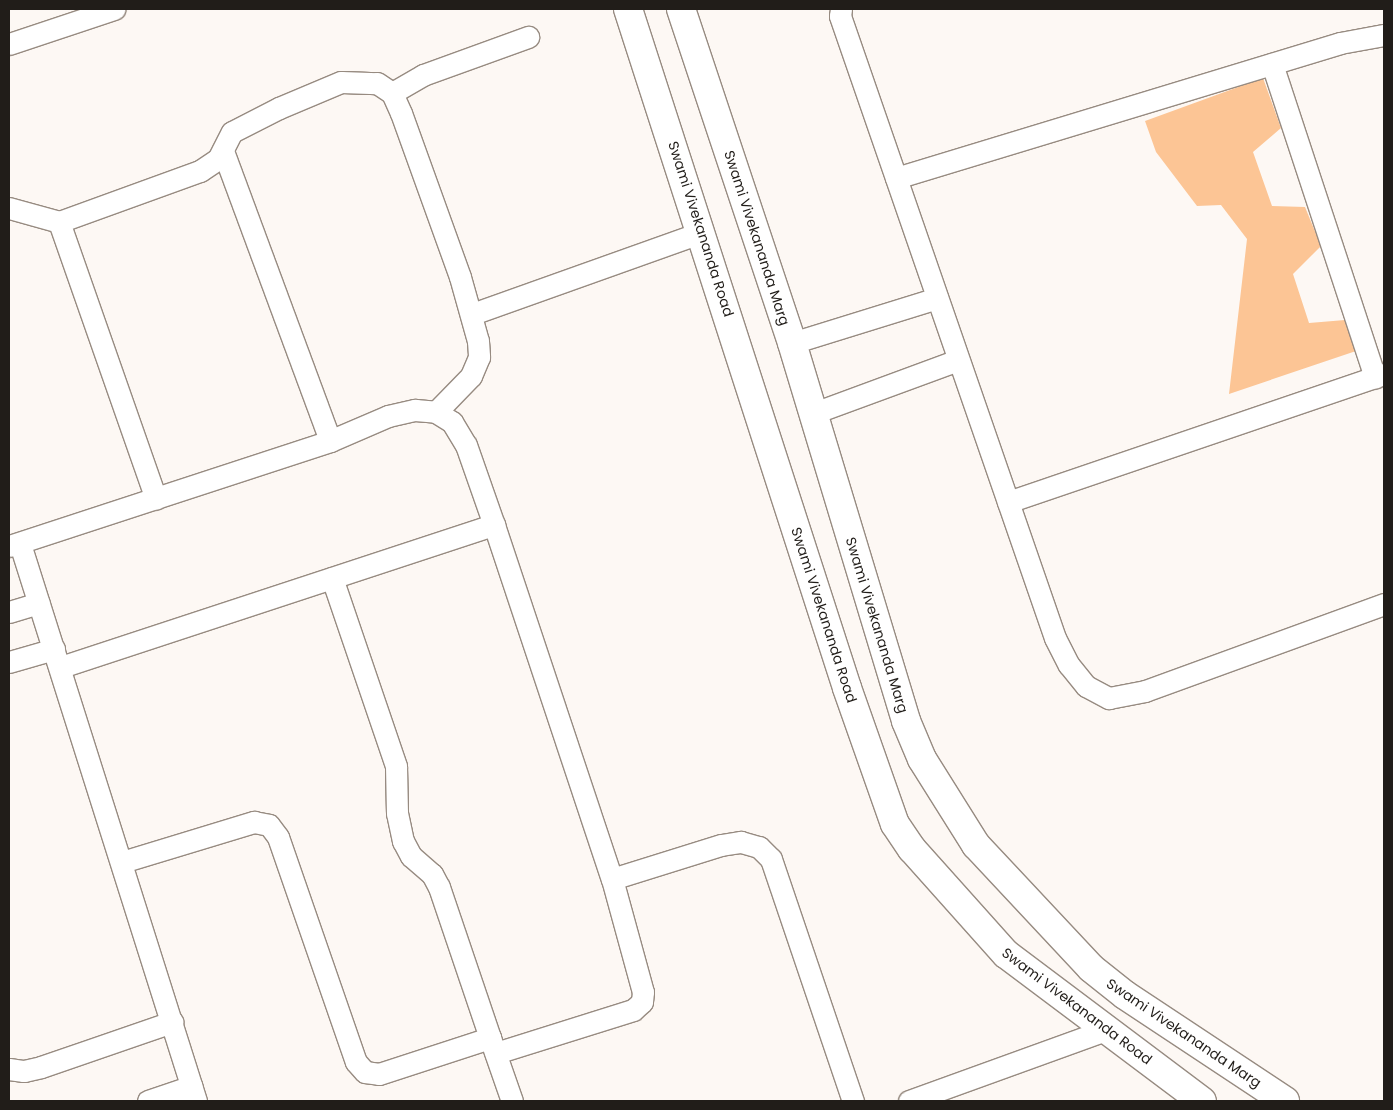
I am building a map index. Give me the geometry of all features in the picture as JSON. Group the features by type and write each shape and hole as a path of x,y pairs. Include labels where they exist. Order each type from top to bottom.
{"street":[{"path":"9,44 114,9"},
{"name":"Swami Vivekananda Road","path":"628,9 702,232 844,678 896,824 912,849 1006,954 1202,1101"},
{"name":"Swami Vivekananda Marg","path":"681,9 792,343 906,721 922,758 976,845 1091,968 1124,995 1285,1101"},
{"path":"841,9 840,16 1056,638 1069,665 1086,686 1108,698 1145,691 1384,604"},
{"path":"896,178 1340,43 1384,35"},
{"path":"392,93 423,75 528,37"},
{"path":"1008,502 1380,376 1272,64"},
{"path":"9,208 59,222 182,180 208,167 222,151 226,140 238,128 341,82 377,83 392,93 472,314 479,357 472,376 436,412"},
{"path":"222,151 330,441"},
{"path":"59,222 156,499"},
{"path":"472,314 702,232"},
{"path":"792,343 937,298"},
{"path":"814,413 958,360"},
{"path":"122,862 254,822 269,825 278,837 356,1062 365,1072 379,1074 493,1046 633,1010 642,1002 641,976 612,879 466,445 452,422 436,412 415,410 388,416 330,441 15,545 39,603 57,658 194,1094 148,1101"},
{"path":"9,662 57,658 332,578 494,525"},
{"path":"332,578 396,766 397,813 403,841 439,887 512,1101"},
{"path":"9,612 39,603"},
{"path":"612,879 721,845 741,842 759,847 771,859 853,1101"},
{"path":"9,1069 24,1071 41,1067 172,1022"},
{"path":"909,1101 1108,1029"}],"shaded area":[{"path":"1263,78 1281,128 1253,152 1272,206 1305,207 1321,246 1293,274 1309,323 1345,320 1356,351 1229,394 1247,239 1221,205 1197,206 1156,152 1145,121"}]}
